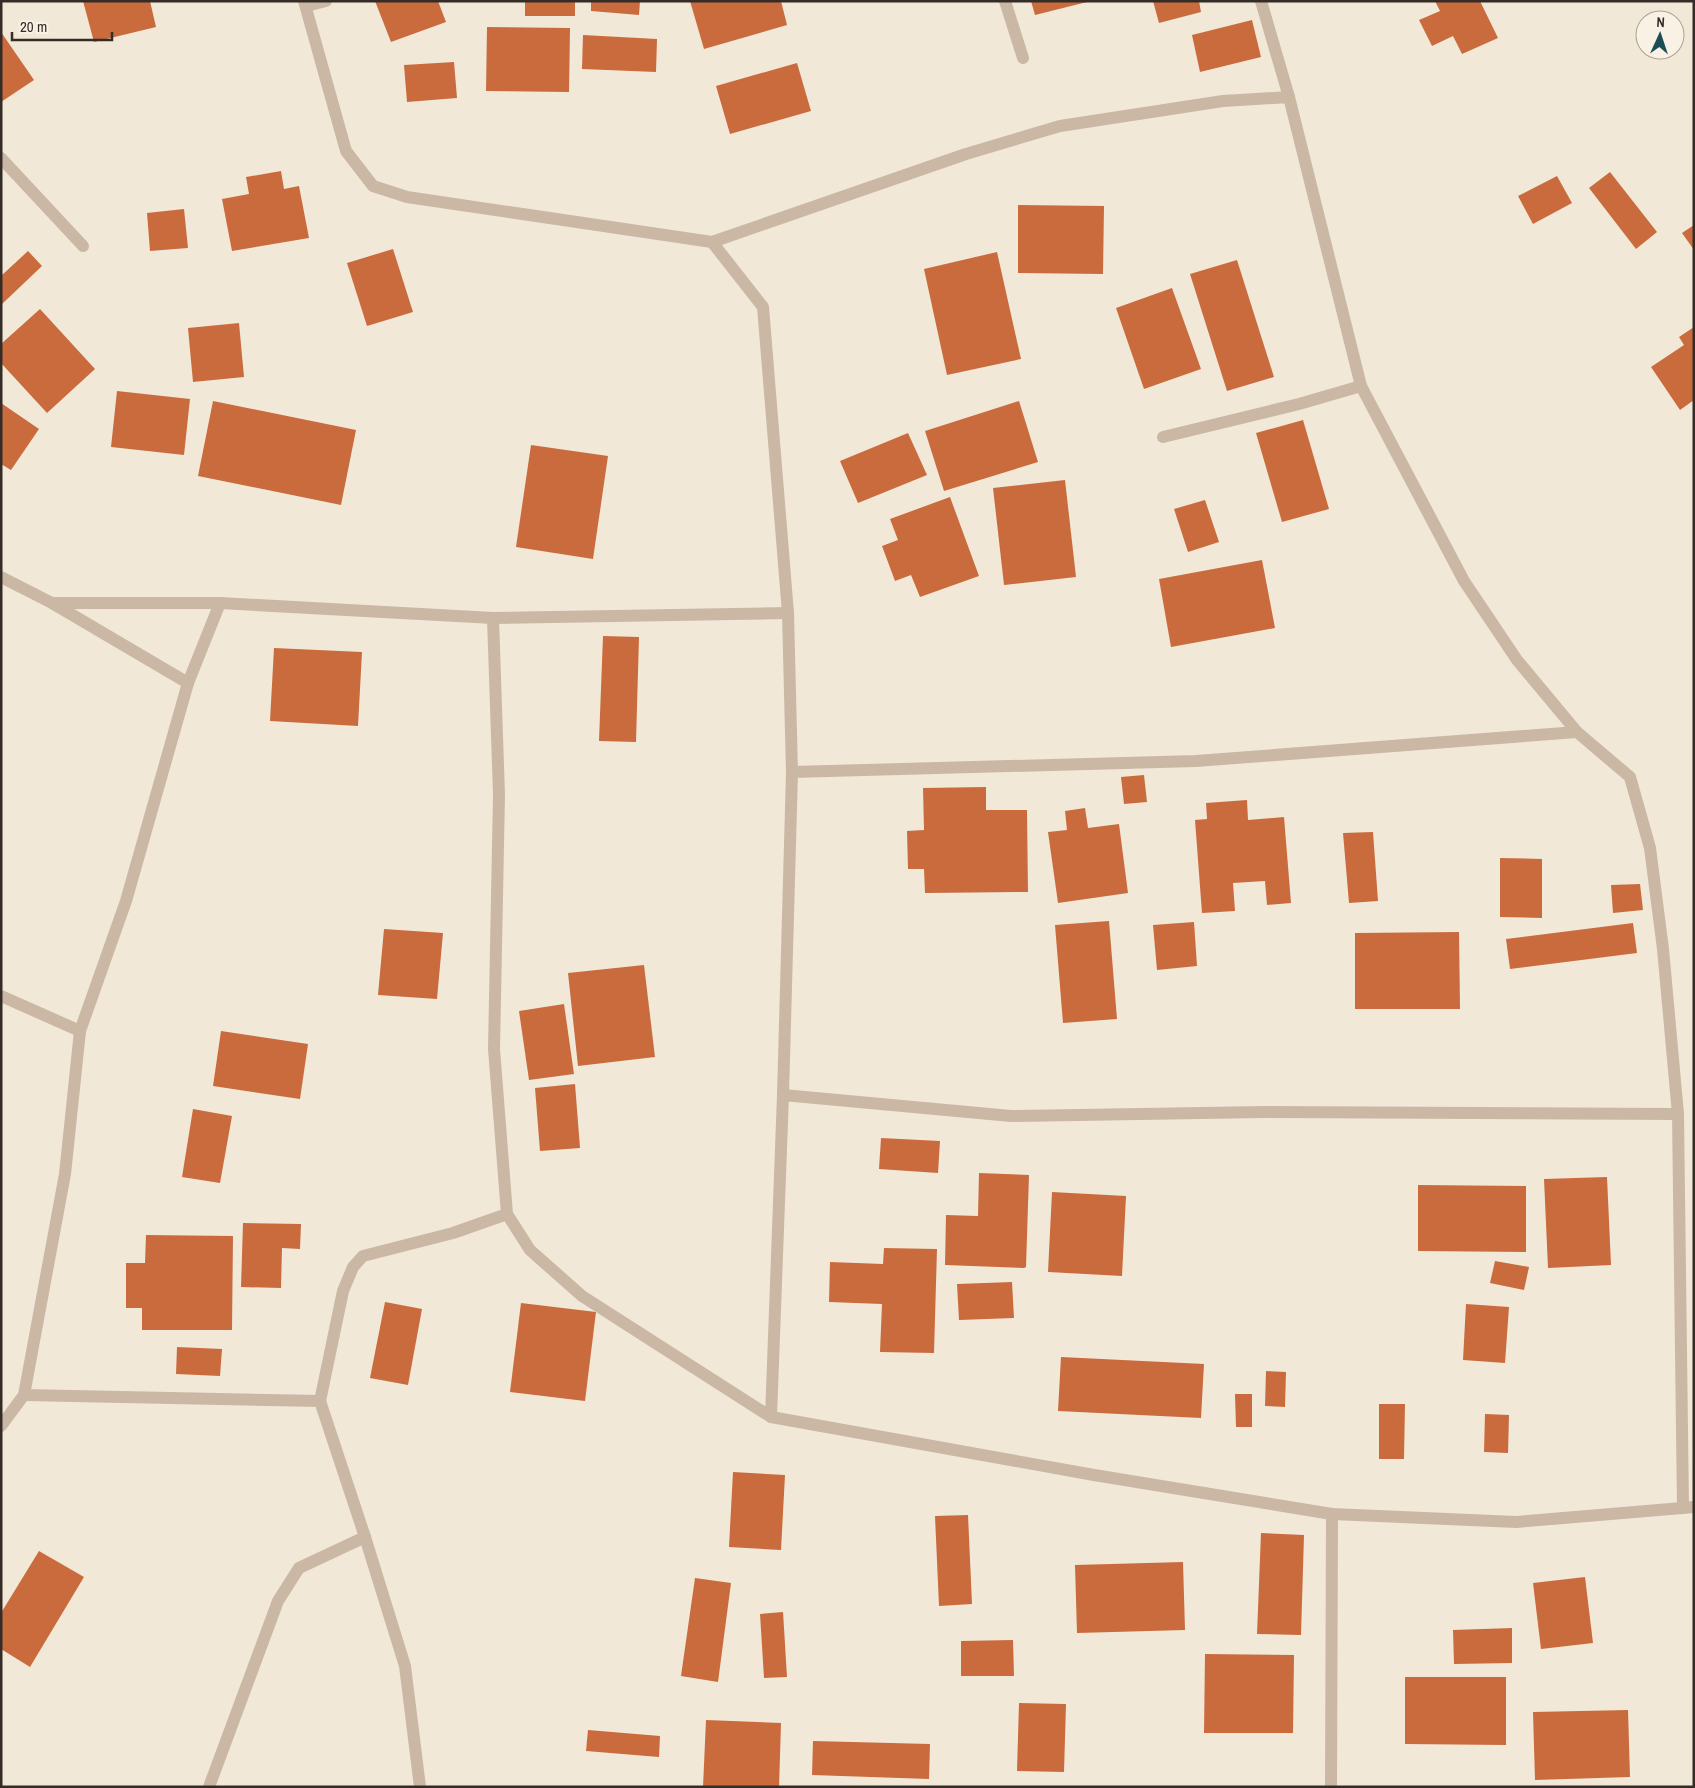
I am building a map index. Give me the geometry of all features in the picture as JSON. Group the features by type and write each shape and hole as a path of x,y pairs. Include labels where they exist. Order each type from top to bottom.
{"street":[{"path":"326,1 305,4 346,152 373,186 407,197 712,242 966,154 1060,126 1223,100 1290,97"},
{"path":"1005,1 1023,58"},
{"path":"492,618 499,795 494,1049 507,1214 530,1250 582,1296 771,1417 1094,1475 1332,1514 1516,1522 1688,1508 1678,1114 1663,949 1650,848 1630,777 1577,732 1516,660 1464,582 1361,386 1290,97 1261,1"},
{"path":"1,158 83,246"},
{"path":"712,242 763,307 788,613 792,772 783,1095 771,1417"},
{"path":"1164,437 1299,404 1361,386"},
{"path":"1,577 52,603 188,683"},
{"path":"52,603 220,603 492,618 788,613"},
{"path":"1,1426 24,1395 65,1174 80,1031 126,900 188,683 220,603"},
{"path":"792,772 1196,761 1577,732"},
{"path":"1,996 80,1031"},
{"path":"783,1095 1011,1116 1264,1112 1678,1114"},
{"path":"420,1787 405,1666 320,1401 343,1290 352,1267 363,1256 453,1233 507,1214"},
{"path":"24,1395 320,1401"},
{"path":"1331,1787 1332,1514"},
{"path":"209,1787 278,1601 299,1568 365,1537"}],"building":[{"path":"83,1 150,1 156,27 94,42"},
{"path":"375,1 438,1 446,22 391,42"},
{"path":"525,1 575,1 575,16 525,16"},
{"path":"591,1 640,1 639,15 591,11"},
{"path":"690,1 781,1 787,25 704,49"},
{"path":"1031,1 1087,1 1087,2 1035,15"},
{"path":"1153,1 1199,1 1201,12 1159,23"},
{"path":"1435,1 1480,1 1498,38 1462,54 1453,36 1432,46 1419,20 1440,11"},
{"path":"1252,20 1261,57 1200,72 1192,35"},
{"path":"487,27 570,28 569,92 486,91"},
{"path":"1,32 34,80 1,102"},
{"path":"583,35 657,39 656,72 582,69"},
{"path":"454,62 457,98 407,102 404,65"},
{"path":"797,63 811,111 730,134 716,86"},
{"path":"281,171 284,189 299,186 309,238 232,251 222,199 249,194 246,177"},
{"path":"1610,172 1657,232 1636,249 1589,188"},
{"path":"1557,176 1572,203 1533,224 1518,196"},
{"path":"1018,205 1104,206 1103,274 1018,273"},
{"path":"184,209 188,248 150,251 147,213"},
{"path":"1694,225 1694,250 1682,233"},
{"path":"393,249 413,312 367,326 347,263"},
{"path":"28,251 42,266 1,305 1,276"},
{"path":"997,252 1021,359 947,375 924,269"},
{"path":"1237,260 1274,377 1227,391 1190,274"},
{"path":"1172,288 1201,369 1144,389 1116,308"},
{"path":"40,309 95,369 47,413 1,363 1,344"},
{"path":"239,323 244,377 193,382 188,328"},
{"path":"1694,327 1694,400 1680,410 1651,367 1684,345 1679,337"},
{"path":"117,391 190,399 184,455 111,447"},
{"path":"213,401 356,430 341,505 198,476"},
{"path":"1019,401 1038,462 944,491 925,431"},
{"path":"1,403 39,429 11,470 1,464"},
{"path":"1303,420 1329,509 1282,522 1256,433"},
{"path":"908,433 927,475 858,503 840,461"},
{"path":"531,445 608,456 593,559 516,547"},
{"path":"1065,480 1076,577 1004,585 993,488"},
{"path":"950,497 979,576 920,597 911,575 895,581 882,546 898,540 890,519"},
{"path":"1205,500 1219,542 1188,552 1174,509"},
{"path":"1262,560 1275,628 1171,647 1159,579"},
{"path":"603,636 639,637 636,742 599,741"},
{"path":"274,648 362,652 358,726 270,721"},
{"path":"1144,775 1147,802 1124,804 1121,777"},
{"path":"986,787 986,810 1027,810 1028,892 925,893 924,869 908,869 907,831 924,830 923,788"},
{"path":"1247,800 1248,820 1284,817 1291,903 1267,905 1265,881 1233,883 1235,911 1202,913 1195,820 1207,819 1206,803"},
{"path":"1085,808 1088,828 1119,824 1128,893 1058,903 1048,832 1067,830 1065,811"},
{"path":"1373,832 1378,901 1349,903 1343,833"},
{"path":"1500,858 1542,859 1542,918 1500,917"},
{"path":"1640,884 1643,910 1613,913 1611,885"},
{"path":"1109,921 1117,1019 1063,1023 1055,925"},
{"path":"1194,922 1197,966 1157,970 1153,925"},
{"path":"1633,923 1637,953 1510,969 1506,939"},
{"path":"384,929 443,933 437,999 378,995"},
{"path":"1459,932 1460,1009 1355,1009 1355,933"},
{"path":"644,965 655,1057 578,1066 568,973"},
{"path":"564,1004 574,1074 529,1080 519,1011"},
{"path":"221,1031 308,1044 300,1099 213,1086"},
{"path":"575,1084 580,1148 540,1151 535,1088"},
{"path":"193,1109 232,1116 220,1183 182,1177"},
{"path":"881,1138 940,1141 938,1173 879,1169"},
{"path":"979,1173 1029,1175 1026,1267 1024,1268 945,1265 946,1215 978,1216"},
{"path":"1607,1177 1611,1265 1548,1268 1544,1179"},
{"path":"1418,1185 1526,1186 1526,1252 1418,1251"},
{"path":"1052,1192 1126,1196 1122,1276 1048,1272"},
{"path":"243,1223 301,1224 300,1249 282,1248 281,1288 241,1287"},
{"path":"146,1235 233,1236 232,1330 142,1330 142,1308 126,1308 126,1263 145,1263"},
{"path":"884,1248 937,1249 934,1353 880,1352 882,1304 829,1302 830,1262 883,1264"},
{"path":"1495,1261 1529,1267 1524,1290 1490,1283"},
{"path":"1012,1282 1014,1318 959,1320 957,1284"},
{"path":"385,1302 422,1309 408,1385 370,1378"},
{"path":"521,1303 596,1312 585,1401 510,1392"},
{"path":"1466,1304 1509,1307 1505,1363 1463,1360"},
{"path":"177,1347 222,1349 220,1376 176,1374"},
{"path":"1061,1357 1204,1364 1201,1418 1058,1411"},
{"path":"1266,1371 1286,1372 1285,1407 1265,1406"},
{"path":"1235,1394 1252,1394 1252,1427 1236,1427"},
{"path":"1379,1404 1405,1404 1404,1459 1379,1459"},
{"path":"1485,1414 1509,1415 1508,1453 1484,1452"},
{"path":"733,1472 785,1475 781,1550 729,1547"},
{"path":"968,1515 972,1604 939,1606 935,1516"},
{"path":"1261,1533 1304,1535 1301,1635 1257,1634"},
{"path":"39,1551 84,1577 30,1667 1,1649 1,1613"},
{"path":"1183,1562 1185,1630 1077,1633 1075,1565"},
{"path":"1585,1577 1593,1643 1541,1649 1533,1583"},
{"path":"695,1578 731,1583 718,1682 681,1676"},
{"path":"783,1612 787,1677 764,1678 760,1614"},
{"path":"1512,1628 1512,1663 1454,1664 1453,1630"},
{"path":"1013,1640 1014,1676 961,1676 961,1641"},
{"path":"1205,1654 1294,1655 1293,1733 1204,1733"},
{"path":"1405,1677 1506,1677 1506,1745 1405,1744"},
{"path":"1019,1703 1066,1704 1064,1772 1017,1771"},
{"path":"1628,1710 1630,1777 1535,1780 1533,1712"},
{"path":"706,1720 781,1723 779,1787 703,1787"},
{"path":"588,1730 660,1736 659,1757 586,1751"},
{"path":"813,1741 930,1744 929,1779 812,1775"}]}
